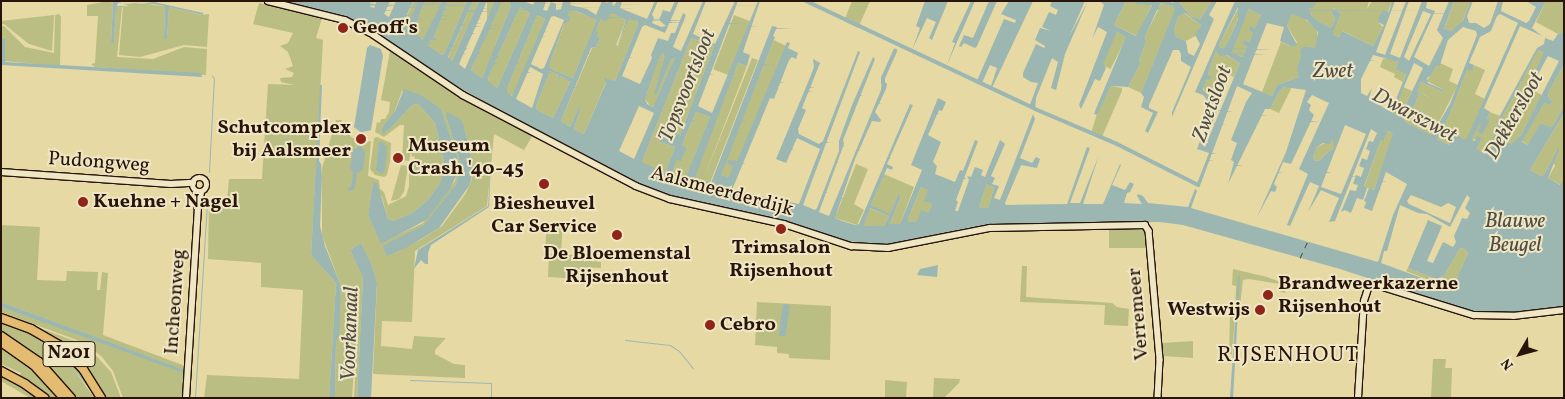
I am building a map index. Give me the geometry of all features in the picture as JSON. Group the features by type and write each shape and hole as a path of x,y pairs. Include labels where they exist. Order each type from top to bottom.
{"highway":[{"name":"N201","path":"1,318 31,329 59,345 83,369 101,398"},
{"name":"N201","path":"1,336 39,362 71,398"},
{"name":"N201","path":"1,342 34,364 64,398"},
{"name":"N201","path":"1,372 26,384 44,398"}],"street":[{"name":"Aalsmeerderdijk","path":"268,1 345,20 374,36 462,94 636,186 691,205 769,220 831,241 866,248 888,248 990,228 1145,225 1148,227"},
{"name":"Pudongweg","path":"1,174 177,184 196,188"},
{"name":"Incheonweg","path":"186,398 198,208 196,188"},
{"name":"Verremeer","path":"1148,227 1160,360 1158,398"},
{"path":"1358,398 1364,301 1370,286 1376,284 1459,312 1490,317 1564,310"}],"green space":[{"path":"108,1 113,3 111,43 114,43 116,8 122,7 117,57 153,59 184,47 207,49 206,75 95,67 91,64 95,63 98,16 87,16 87,5"},
{"path":"414,1 418,1 408,29 400,23 401,19 406,18"},
{"path":"425,1 442,1 426,38 423,40 413,31"},
{"path":"448,1 467,1 442,55 428,45 430,40 438,40 434,37"},
{"path":"473,1 479,1 452,61 448,58"},
{"path":"487,1 495,1 495,70 487,70"},
{"path":"501,1 509,1 511,6 482,78 471,70"},
{"path":"852,1 870,1 858,28 844,21"},
{"path":"1126,1 1152,4 1137,36 1114,25"},
{"path":"1178,1 1212,1 1200,19 1191,16"},
{"path":"1318,1 1369,1 1367,9 1372,1 1392,1 1388,12 1383,10 1378,22 1383,27 1373,46 1343,31 1339,37 1334,35 1332,32 1341,13 1333,8 1331,10 1335,19 1331,28 1311,15 1309,8 1313,7"},
{"path":"1454,1 1470,1 1462,23 1451,31 1444,30"},
{"path":"1546,1 1564,1 1563,33 1558,34 1536,22"},
{"path":"135,3 165,6 164,38 167,38 169,7 202,15 209,14 207,47 184,45 140,57 119,55 123,7 129,6 123,4"},
{"path":"259,3 322,18 316,38 323,40 311,255 336,283 329,398 204,398 207,375 299,379 303,290 261,287 261,263 208,259 209,200 227,201 229,179 262,179 268,84 294,85 281,82 280,78 292,77 294,73 285,69 293,66 288,52 280,46 288,43 293,33 253,24"},
{"path":"1161,3 1174,7 1174,13 1141,93 1128,87 1141,62 1139,61 1146,42 1145,37 1158,10 1162,9 1159,8"},
{"path":"520,7 530,13 497,88 488,82 489,75"},
{"path":"1239,7 1238,18 1229,40 1225,47 1221,48 1219,45"},
{"path":"1249,9 1261,15 1255,29 1250,26 1253,33 1249,42 1244,40 1247,47 1242,57 1231,52"},
{"path":"569,11 575,11 598,20 573,78 553,70 549,66"},
{"path":"1184,13 1201,25 1195,36 1186,41 1176,37 1174,30 1178,17"},
{"path":"59,14 61,17 60,66 4,61 5,39 1,37 1,26 4,26 25,47 54,53 55,15"},
{"path":"610,14 626,20 616,45 618,46 629,17 637,21 638,24 615,81 603,79 606,82 584,134 574,129 581,107 579,107 570,127 561,121 592,48 596,47 600,38 597,36 596,31 601,19 605,20"},
{"path":"1292,14 1301,16 1317,29 1317,45 1315,49 1306,46 1300,59 1299,77 1277,85 1272,96 1262,92 1281,42 1293,47 1297,42 1287,26"},
{"path":"54,15 52,51 29,44 4,24 1,25 1,21"},
{"path":"537,15 545,19 513,96 506,92"},
{"path":"734,15 750,21 729,75 713,69"},
{"path":"1117,32 1127,37 1110,69 1101,64"},
{"path":"691,38 714,46 680,135 660,142 675,147 665,173 642,164 642,162"},
{"path":"774,40 786,46 737,162 729,177 720,175"},
{"path":"1216,49 1240,63 1234,77 1225,73 1216,98 1211,100 1205,94 1203,83 1206,78 1211,77 1208,74"},
{"path":"1538,49 1545,52 1527,90 1532,93 1533,90 1542,95 1521,135 1511,144 1505,140 1527,101 1522,104 1507,124 1499,124 1493,146 1483,154 1479,152 1477,149 1482,138 1472,140 1479,123 1481,125 1490,121 1487,118 1490,112 1500,116 1497,121 1500,122"},
{"path":"390,51 453,92 533,135 524,150 494,134 487,206 415,251 412,322 382,321 381,346 412,349 414,336 446,338 435,350 435,354 454,364 465,365 465,378 373,374 377,283 372,265 361,243 350,250 363,278 357,398 354,398 360,286 352,398 335,398 336,341 341,286 322,235 322,168 336,120 342,120 338,130 342,132 345,123 349,125 350,136 359,142 358,146 355,147 361,171 362,143 371,141 368,176 379,180 380,189 384,192 388,205 406,196 409,186 409,172 413,173 415,157 412,156 411,151 409,161 402,160 404,125 400,125 384,137 375,132 377,122 380,123 381,119 385,119 389,112 390,102 381,100","holes":["402,91 441,109 457,156 458,167 455,181 423,223 381,243 368,215 373,183 377,183 377,190 382,197 388,219 393,221 412,213 428,200 440,183 445,167 435,123 418,104 412,105 393,126 387,130 382,128 392,118","446,116 464,126 473,163 472,179 466,193 442,226 395,253 428,222 457,183 460,162"]},
{"path":"663,53 666,55 657,94 671,60 675,58 656,104 651,107 645,99 660,55"},
{"path":"752,58 758,60 710,183 694,177 738,63 747,66 704,178"},
{"path":"1389,58 1399,62 1406,73 1403,82 1394,77 1395,74 1380,67 1383,59"},
{"path":"1440,63 1453,69 1449,81 1458,85 1432,135 1405,122 1404,119 1407,111 1414,110 1429,115 1413,108 1419,94 1431,98 1416,92 1421,82 1443,92 1444,90 1427,81 1436,65"},
{"path":"1564,64 1564,106 1552,127 1542,125 1528,145 1522,141 1544,103 1551,105 1553,101 1549,99 1548,93"},
{"path":"1474,65 1485,70 1475,94 1485,99 1466,141 1455,135 1449,145 1437,139 1450,114 1467,70 1473,69"},
{"path":"550,71 559,75 556,84 561,76 570,82 553,118 537,110 536,106"},
{"path":"1111,86 1122,88 1122,91 1101,139 1091,133 1097,114"},
{"path":"1284,87 1292,87 1279,113 1270,109 1279,92"},
{"path":"1403,87 1412,91 1400,117 1393,113"},
{"path":"696,112 710,117 685,180 678,177 683,168 681,167 676,177 671,175 677,159 687,147 682,145"},
{"path":"1564,113 1564,179 1561,185 1548,178 1555,166 1553,162 1558,148 1544,175 1541,176 1530,170"},
{"path":"1388,131 1394,133 1374,190 1364,187 1381,140"},
{"path":"377,137 391,143 390,161 387,175 384,177 375,175 370,169 374,138"},
{"path":"1334,139 1334,150 1330,150 1320,160 1316,161 1313,158 1317,147"},
{"path":"856,164 868,169 854,204 864,210 857,225 835,218"},
{"path":"401,165 408,166 404,192 399,199 391,201"},
{"path":"935,173 925,201 932,204 928,213 917,221 908,222 921,187"},
{"path":"884,174 914,187 900,224 890,224 901,196 898,196 890,215 871,205"},
{"path":"987,184 994,188 988,208 979,207"},
{"path":"869,208 889,216 884,226 864,226"},
{"path":"547,223 563,224 561,250 545,249"},
{"path":"1,225 40,227 37,280 66,281 67,271 98,272 97,290 100,290 102,272 108,273 103,335 185,366 184,398 123,398 113,371 102,357 89,346 1,312 1,307 184,370 1,302"},
{"path":"1109,229 1145,229 1145,248 1109,248"},
{"path":"577,247 583,248 583,259 601,262 601,268 580,267 579,279 548,277 549,254 575,255"},
{"path":"1460,248 1465,249 1468,253 1452,289 1406,271 1408,268 1441,281"},
{"path":"1022,266 1027,266 1026,297 1112,303 1117,307 1129,309 1128,326 1104,325 1105,305 1020,302"},
{"path":"1233,269 1283,283 1288,281 1285,293 1279,291 1280,284 1249,279 1243,280 1239,315 1235,317 1232,354 1229,354 1230,316 1235,314 1236,286 1232,285"},
{"path":"757,302 831,306 830,360 789,358 789,354 777,353 777,347 755,345"},
{"path":"1,314 75,341 90,349 111,372 121,398 102,398 63,348 1,317"},
{"path":"1,320 41,336 76,363 100,398 96,398 81,374 67,358 46,342 32,335 71,365 94,398 73,398 1,334"},
{"path":"1193,341 1193,358 1163,356 1162,343"},
{"path":"1,345 27,362 62,398 46,398 1,370 1,367 20,375 21,373 1,364"},
{"path":"1433,359 1446,359 1445,368 1452,368 1451,398 1431,398"},
{"path":"1,373 43,398 30,398 1,381"},
{"path":"934,378 960,379 959,383 944,398 933,398"},
{"path":"885,380 907,382 906,398 885,398"}],"water":[{"path":"111,1 126,1 118,3 117,6 129,6 116,8 114,43 111,43 113,3"},
{"path":"285,1 371,1 369,6 374,8 377,1 390,1 384,14 389,17 396,1 413,1 406,17 400,23 407,28 418,1 425,1 413,31 423,40 442,1 448,1 434,37 438,40 430,40 428,45 442,55 467,1 473,1 448,57 452,61 479,1 487,1 459,64 465,69 495,1 502,1 471,70 482,78 511,6 509,1 524,1 533,5 535,1 546,1 543,10 547,11 551,2 556,4 556,10 561,9 563,1 571,1 570,5 587,9 596,15 602,1 606,1 606,3 613,1 612,5 614,6 617,1 622,1 620,8 647,19 655,1 658,1 652,15 654,17 652,23 661,27 666,26 659,20 663,10 670,12 675,1 679,1 665,33 645,25 642,27 622,76 640,84 652,58 651,55 658,38 668,41 671,33 675,33 683,13 686,15 673,47 681,51 703,1 706,1 693,34 715,44 735,1 738,1 698,106 712,113 758,1 760,1 743,52 750,55 747,66 738,63 695,178 711,183 772,26 777,27 773,36 775,37 721,175 729,177 733,166 727,163 728,160 737,161 787,42 790,43 788,48 798,53 796,59 792,57 789,60 774,99 770,98 732,190 799,204 820,149 797,138 786,163 776,159 814,67 813,59 820,63 802,108 806,110 798,129 799,134 819,144 823,141 858,51 860,52 803,205 815,210 817,208 839,151 839,141 852,105 873,57 875,59 843,140 844,144 819,212 829,216 881,90 882,79 887,84 886,89 875,112 881,120 880,122 872,121 855,159 835,218 842,221 855,225 859,224 910,104 913,105 887,164 893,167 892,170 887,168 871,205 890,214 898,195 901,196 890,224 900,224 922,170 911,165 938,98 946,102 942,111 939,110 928,135 941,142 933,162 937,166 935,174 955,182 960,170 963,171 975,140 978,141 956,200 958,202 955,211 958,211 969,180 967,176 971,177 975,167 983,170 981,175 985,177 1000,140 1005,144 991,176 995,178 992,184 999,186 994,198 1000,200 1033,114 1035,119 1020,158 1032,163 1036,157 1040,159 1037,168 1021,165 1005,203 1006,205 1067,204 1087,147 1090,148 1070,203 1080,203 1099,155 1083,204 1103,204 1120,164 1112,185 1125,190 1130,182 1134,184 1130,192 1127,193 1124,203 1142,204 1137,196 1138,194 1143,196 1148,203 1188,207 1195,189 1197,191 1191,208 1378,262 1393,215 1407,184 1386,172 1372,211 1364,208 1366,202 1364,201 1369,188 1374,190 1393,133 1388,131 1383,141 1381,140 1364,186 1367,188 1363,200 1357,198 1351,213 1345,210 1341,212 1350,190 1356,191 1358,185 1353,184 1356,175 1361,177 1364,168 1359,166 1362,158 1367,160 1370,151 1366,149 1369,141 1373,142 1377,133 1371,129 1335,221 1329,222 1339,198 1321,190 1308,212 1319,186 1310,182 1290,226 1287,225 1308,174 1299,169 1329,103 1312,95 1307,102 1311,105 1309,110 1314,115 1291,164 1283,162 1274,184 1277,187 1275,192 1271,191 1257,217 1286,152 1306,90 1284,87 1279,92 1270,109 1265,109 1228,184 1234,162 1231,160 1237,143 1231,140 1246,102 1252,93 1237,86 1201,183 1199,187 1196,186 1209,153 1197,149 1212,108 1205,105 1207,100 1203,95 1195,92 1235,1 1318,1 1313,8 1309,8 1311,15 1331,28 1335,19 1332,8 1341,13 1333,32 1334,35 1339,37 1342,31 1373,46 1384,25 1378,22 1379,17 1383,10 1389,12 1392,1 1395,1 1376,52 1385,55 1406,1 1409,1 1390,54 1400,58 1422,1 1427,1 1426,8 1435,11 1414,57 1429,66 1443,38 1437,30 1449,1 1454,1 1444,29 1451,31 1463,21 1470,1 1473,1 1467,16 1469,23 1476,23 1484,28 1490,24 1498,1 1503,1 1501,11 1526,23 1536,7 1526,1 1546,1 1532,28 1542,36 1520,26 1484,108 1490,112 1487,118 1490,120 1482,135 1478,131 1481,125 1479,124 1472,140 1475,141 1477,136 1482,138 1477,149 1483,154 1487,152 1493,146 1493,139 1499,124 1507,124 1517,106 1527,101 1505,140 1511,144 1521,135 1559,61 1548,56 1531,87 1532,93 1527,90 1544,52 1538,50 1500,122 1497,121 1537,48 1544,44 1545,38 1553,41 1558,34 1564,32 1564,64 1548,93 1549,99 1553,101 1551,105 1544,103 1522,142 1528,145 1540,124 1552,127 1564,106 1564,113 1530,170 1541,176 1544,175 1558,148 1559,150 1548,178 1560,185 1564,179 1564,307 1505,313 1465,310 1340,269 1183,225 1160,222 1008,224 972,227 888,244 844,241 785,221 676,198 645,186 558,142 458,87 357,22 341,15","holes":["520,7 530,13 497,88 488,81 489,75","1238,7 1238,19 1225,47 1221,48 1219,45","1249,9 1261,15 1255,28 1250,26 1249,30 1253,33 1249,42 1244,40 1243,44 1247,47 1242,57 1232,52","569,11 576,11 597,20 573,78 553,70 549,66 564,24 570,20","1423,11 1431,14 1409,61 1404,57","610,14 626,20 617,47 629,18 637,21 638,24 615,81 603,78 606,83 584,134 574,129 581,107 579,107 570,127 561,121 591,48 596,47 600,38 597,36 598,32 596,31 601,19 606,22","1292,14 1307,20 1318,32 1315,48 1305,46 1300,50 1301,56 1297,69 1299,77 1277,85 1272,96 1243,84 1267,23 1284,27 1280,41 1293,47 1297,45 1287,26","1500,14 1518,23 1466,140 1455,135 1449,145 1437,139 1450,114 1467,70 1473,70 1474,65 1469,63 1480,37 1491,31 1497,16","537,15 545,19 512,96 507,92 507,89","554,16 564,20 544,68 541,69 531,64 551,17","1463,27 1476,31 1477,35 1450,104 1432,135 1405,122 1404,119 1407,111 1429,115 1413,108 1419,94 1431,99 1417,92 1421,82 1443,92 1444,90 1428,83 1427,78 1436,66 1440,65 1448,40","691,38 714,46 680,135 662,128 657,138 660,142 675,147 665,173 642,162","1216,50 1220,56 1227,55 1240,63 1205,147 1203,146 1220,103 1216,98 1211,99 1203,90 1206,79 1210,80 1212,77 1208,74","663,53 665,56 654,94 657,94 671,60 675,58 653,107 647,104 645,99 660,56","1373,55 1399,62 1396,69 1406,74 1391,112 1369,99 1372,88 1367,96 1361,93 1361,79","1414,63 1423,68 1400,117 1393,113","530,67 543,74 532,108 516,99","550,71 559,75 556,84 561,76 570,82 553,118 537,110 536,106","639,106 654,113 634,159 619,151","696,112 710,117 685,179 678,177 683,168 681,167 676,177 671,175 677,160 681,161 687,147 682,145","1345,125 1366,134 1341,194 1321,187","1333,139 1334,150 1330,150 1320,160 1316,161 1313,158 1317,147 1323,143 1330,144","987,184 994,188 988,208 979,207","921,187 928,190 924,201 932,204 928,213 921,210 917,221 908,222","1411,195 1441,207 1448,203 1456,207 1450,223 1409,204 1407,201","1467,195 1470,198 1465,208 1470,213 1467,219 1462,218 1454,236 1456,242 1453,247 1443,242 1433,263 1427,261 1442,226 1428,220 1408,268 1441,281 1460,248 1465,249 1468,253 1452,289 1381,263 1384,251 1387,251 1400,205 1418,213 1427,214 1450,227","870,208 889,216 884,226 864,226"]},
{"path":"925,1 948,1 932,40 929,38 936,22 927,18 912,50 920,28 916,26"},
{"path":"971,1 975,1 947,65 955,43 952,42"},
{"path":"989,1 997,1 977,46 975,48 964,43 961,47 959,46 964,35 973,38"},
{"path":"1009,1 1033,1 991,90 997,68 990,65 981,85 976,83 1004,19 1015,23 1016,20 1001,14"},
{"path":"1052,1 1085,1 1069,37 1088,1 1065,54 1056,90 1051,88 1058,62 1052,58 1036,98 1035,110 1029,107 1038,83 1031,82 1023,77 1023,73 1036,44 1044,48 1045,46 1035,40 1040,28 1051,31 1042,27 1049,12 1056,15 1058,10 1050,6"},
{"path":"1100,1 1126,1 1114,25 1136,36 1152,5 1136,4 1135,1 1168,1 1173,3 1178,1 1191,16 1200,19 1212,1 1217,1 1209,15 1214,19 1172,117 1172,112 1191,67 1181,61 1179,50 1173,50 1149,105 1149,108 1158,112 1148,133 1145,131 1153,113 1141,107 1144,97 1141,93 1174,12 1174,7 1161,3 1159,7 1162,9 1157,10 1145,37 1146,42 1139,61 1141,62 1128,87 1111,86 1097,115 1094,114 1095,111 1126,37 1117,32 1103,64 1106,68 1100,81 1095,79 1081,109 1079,105 1107,32 1098,27 1092,39 1104,5","holes":["1185,13 1201,25 1195,35 1200,44 1194,56 1188,53 1186,41 1176,37 1174,30 1178,17"]},
{"path":"154,2 203,13 203,15 169,7 167,39 164,38 165,6 154,4 135,5"},
{"path":"1,37 5,39 5,62 201,73 202,77 1,65"},
{"path":"370,45 381,49 383,56 371,130 363,132 363,134 354,127 367,48"},
{"path":"320,85 322,85 319,161 322,177 320,226 325,246 341,286 339,335 336,341 335,398 329,398 336,283 311,255"},
{"path":"404,89 421,95 441,109 457,156 457,174 450,189 426,220 381,244 368,215 373,182 377,183 388,219 393,221 412,213 428,200 440,183 445,167 435,123 418,104 412,105 393,126 382,133 382,128 395,111"},
{"path":"447,112 460,119 464,126 473,163 473,174 469,186 439,228 406,248 387,256 383,248 384,245 424,225 457,183 460,162 446,116"},
{"path":"492,138 489,207 431,245 428,253 428,264 421,260 414,269 418,250 488,206"},
{"path":"382,142 387,147 385,170 382,174 376,170 379,143"},
{"path":"361,145 365,153 363,169 360,172 352,171 350,167 353,150"},
{"path":"361,243 372,265 377,283 371,398 357,398 363,278 350,250"},
{"path":"938,265 937,277 917,275 920,269"},
{"path":"1238,276 1240,276 1233,398 1230,398"},
{"path":"1,302 184,370 181,372 1,307"},
{"path":"783,304 790,305 785,337 779,336"},
{"path":"32,335 46,342 67,358 84,377 96,398 71,365"}],"waterway":[{"path":"806,1 1035,109 1117,144 1198,185"},
{"path":"883,83 883,78 895,51"},
{"path":"209,172 214,78 212,76"},
{"path":"350,189 353,187 356,167"},
{"path":"195,398 207,199"},
{"path":"625,340 670,345 679,351 693,368"},
{"path":"410,380 491,383 491,398"}],"ferry route":[{"path":"1300,258 1308,241"}],"place":[{"name":"Geoff's","path":"343,28"},
{"name":"Schutcomplex bij Aalsmeer","path":"361,139"},
{"name":"Museum Crash '40-45","path":"398,158"},
{"name":"Biesheuvel Car Service","path":"544,184"},
{"name":"Kuehne + Nagel","path":"83,202"},
{"name":"Trimsalon Rijsenhout","path":"781,229"},
{"name":"De Bloemenstal Rijsenhout","path":"617,235"},
{"name":"Brandweerkazerne Rijsenhout","path":"1268,295"},
{"name":"Westwijs","path":"1260,310"},
{"name":"Cebro","path":"710,325"}],"district":[{"name":"RIJSENHOUT","path":"1288,356"}],"water label":[{"name":"Zwet","path":"1333,72"},
{"name":"Topsvoortsloot","path":"688,86"},
{"name":"Zwetsloot","path":"1213,104"},
{"name":"Dwarszwet","path":"1414,116"},
{"name":"Dekkersloot","path":"1515,116"},
{"name":"Blauwe Beugel","path":"1515,234"},
{"name":"Voorkanaal","path":"351,334"}]}
